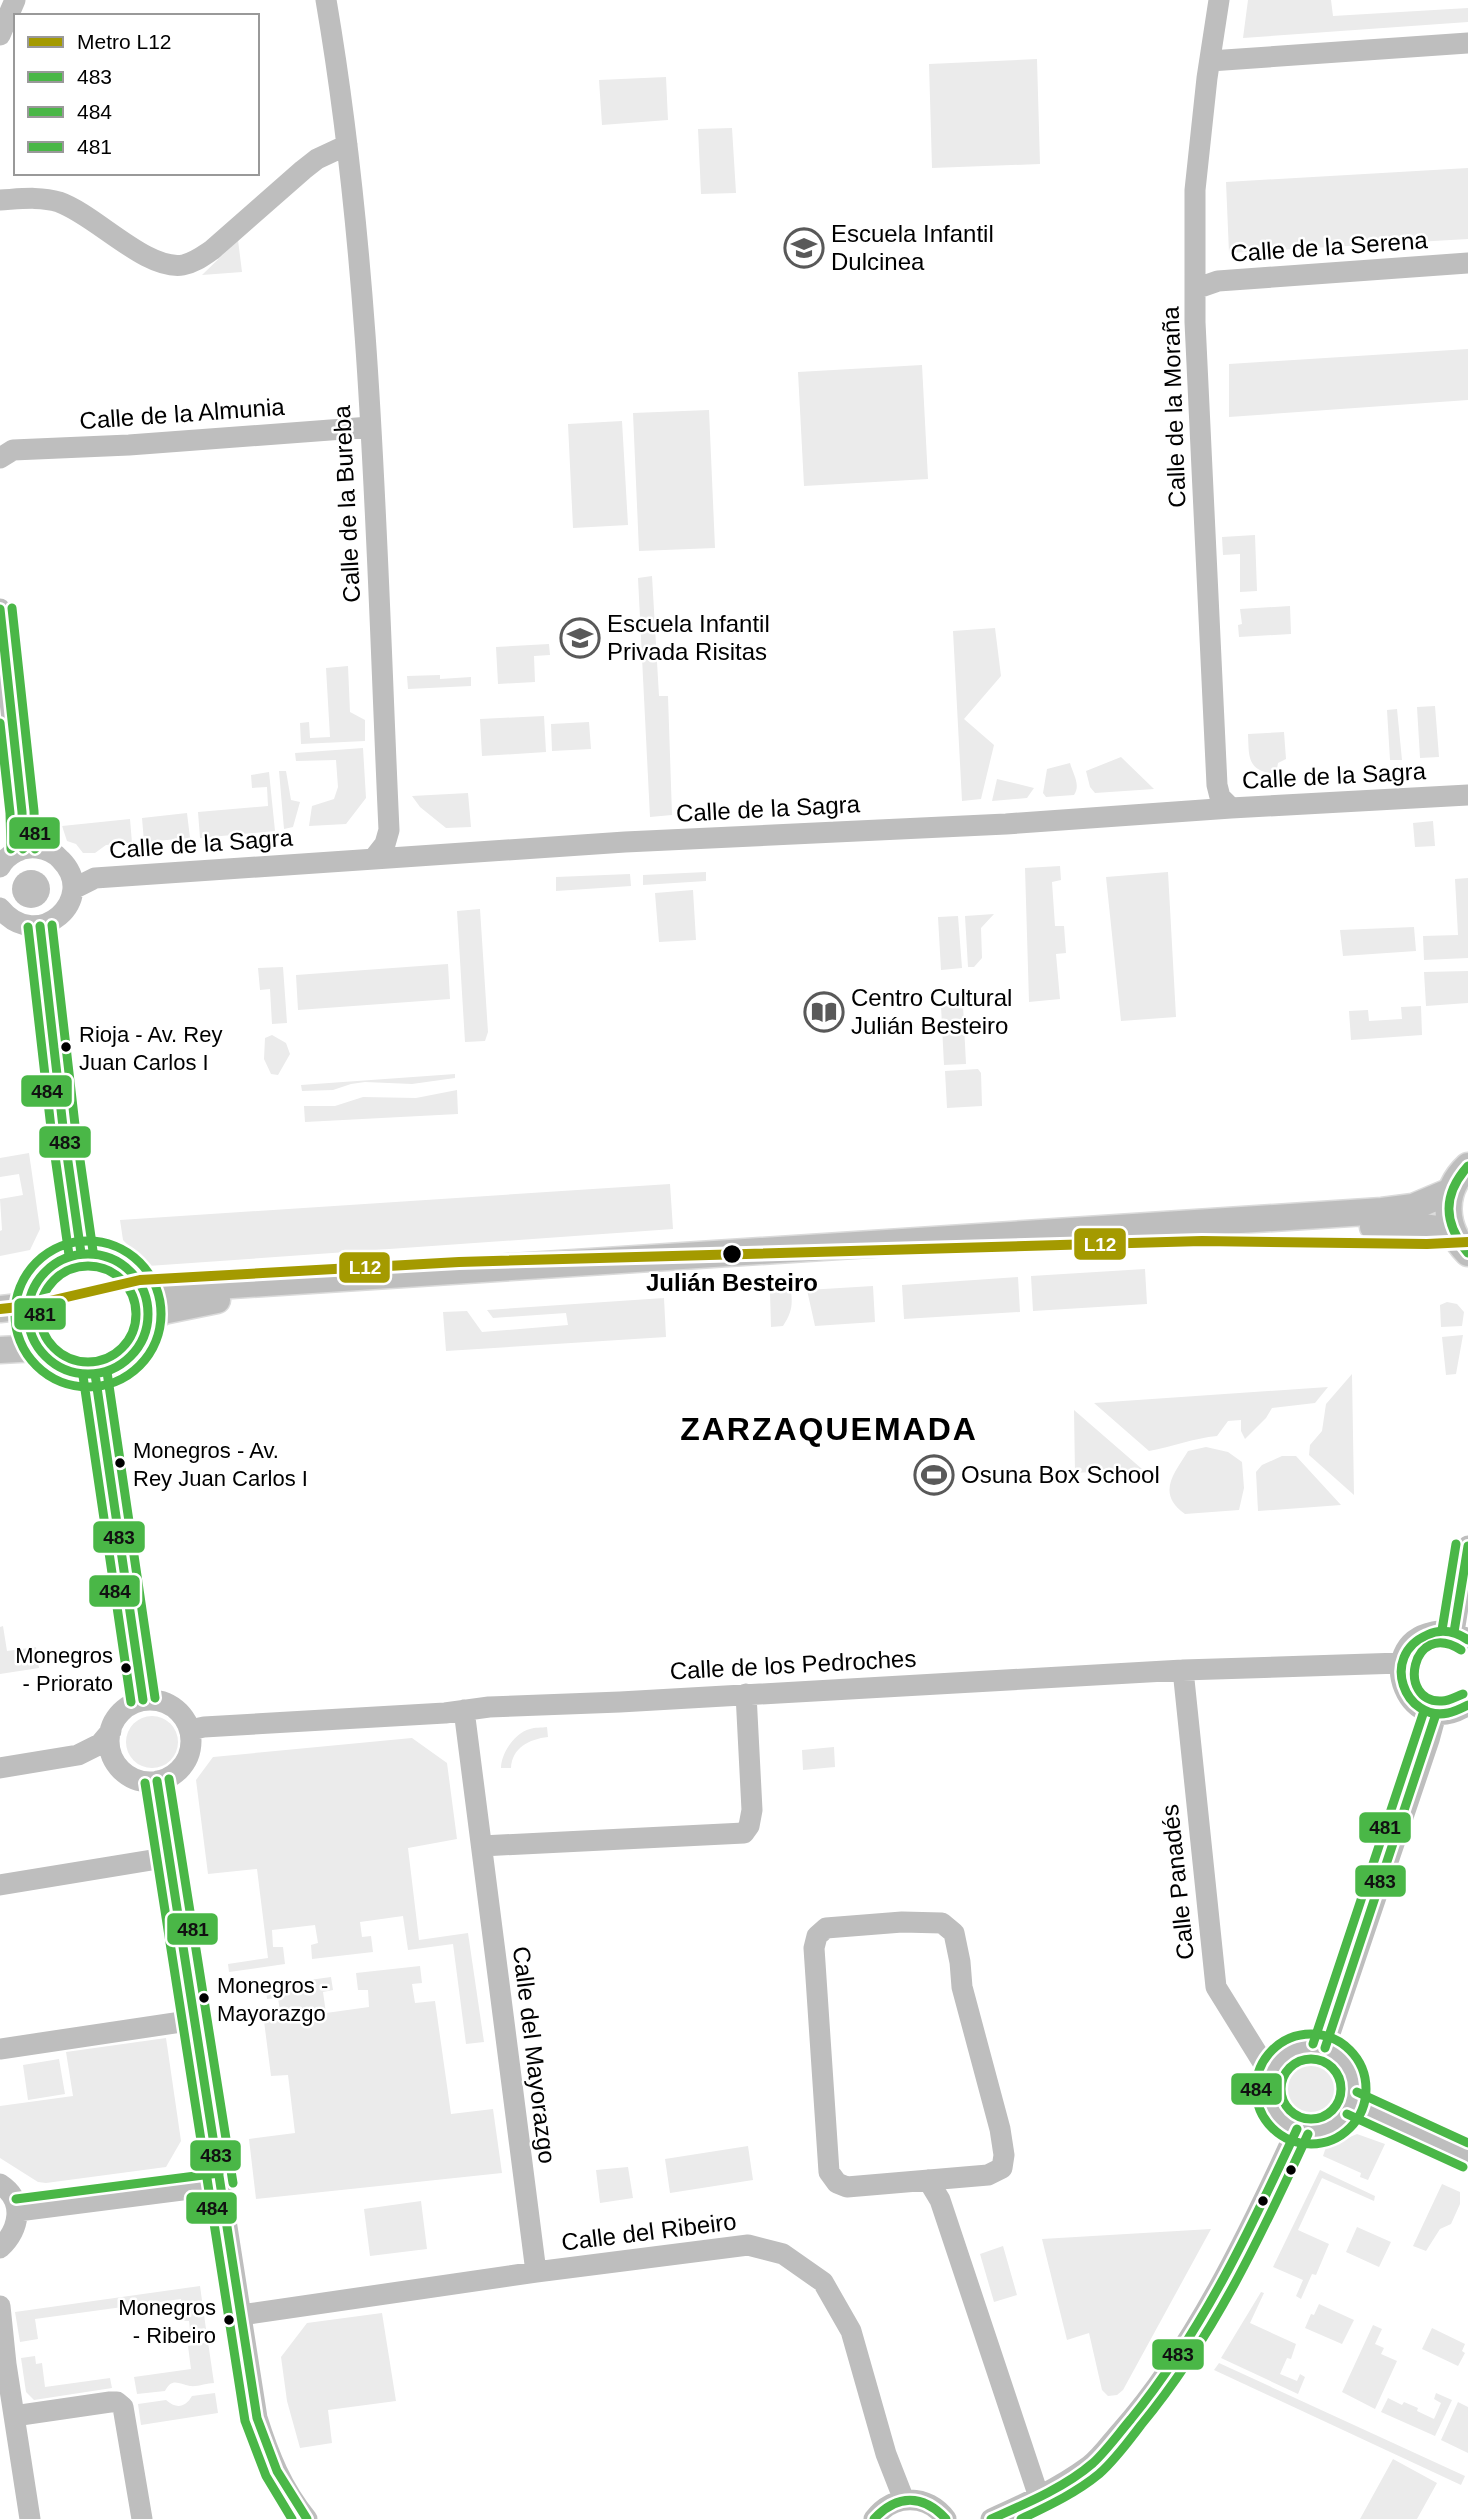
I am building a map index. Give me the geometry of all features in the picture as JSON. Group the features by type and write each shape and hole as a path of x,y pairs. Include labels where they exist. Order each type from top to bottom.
{"main road":[{"path":"1468,1166 1460,1174 1451,1191 1448,1205 1452,1231 1468,1253"},
{"path":"144,1289 1368,1212 1413,1207 1451,1191"},
{"path":"149,1320 163,1311 207,1301 1360,1227 1415,1226 1452,1231"},
{"path":"80,1253 108,1257 129,1269 144,1289 149,1320 144,1340 132,1357 115,1369 95,1374 78,1374 49,1361 38,1349 29,1328 27,1306 34,1286 46,1270 64,1259 80,1253"},
{"path":"0,1308 27,1306"},
{"path":"0,1350 38,1349"}],"street":[{"path":"0,35 15,0"},
{"name":"Calle de la Bureba","path":"326,0 347,145 370,426 388,830 385,844 374,858"},
{"name":"Calle de la Moraña","path":"1219,0 1195,190 1195,323 1217,785 1220,797 1231,808"},
{"path":"1210,61 1468,43"},
{"path":"0,200 34,198 56,201 87,217 156,262 180,265 198,259 212,250 317,159 347,145"},
{"name":"Calle de la Serena","path":"1195,289 1218,281 1468,263"},
{"name":"Calle de la Almunia","path":"0,458 13,450 129,445 370,426"},
{"path":"0,609 22,812 23,849"},
{"name":"Calle de la Sagra","path":"73,890 95,878 374,858 625,842 1006,824 1468,795"},
{"path":"0,867 12,854 23,849 36,847 48,850 67,866 72,877 73,890 68,906 56,920 40,926 17,923 7,917 0,908"},
{"path":"40,926 80,1253"},
{"path":"95,1374 143,1700"},
{"path":"1468,1546 1461,1636 1440,1630 1415,1640 1406,1650 1401,1662 1400,1677 1403,1690 1411,1702 1422,1710 1436,1714 1457,1712 1468,1706"},
{"name":"Calle de los Pedroches","path":"190,1730 489,1707 1183,1670 1401,1662"},
{"name":"Calle Panadés","path":"1183,1670 1216,1987 1265,2066 1273,2069"},
{"path":"482,1846 744,1833 749,1826 752,1810 746,1694"},
{"path":"143,1700 158,1700 172,1706 183,1717 190,1730 187,1759 175,1773 157,1781 139,1780 123,1772 113,1758 109,1740 119,1714 130,1705 143,1700"},
{"name":"Calle del Mayorazgo","path":"464,1710 536,2272"},
{"path":"1325,2048 1421,1766 1436,1714"},
{"path":"0,1768 78,1755 100,1744 111,1731"},
{"path":"157,1781 257,2418 281,2482 307,2519"},
{"path":"0,1885 170,1857"},
{"path":"902,1922 942,1923 954,1933 962,1987 1000,2129 1004,2155 1002,2168 988,2175 928,2180 847,2187 837,2183 830,2172 814,1948 817,1937 826,1928 902,1922"},
{"path":"0,2049 195,2020"},
{"path":"1310,2046 1325,2048 1340,2057 1350,2070 1354,2087 1352,2103 1346,2115 1336,2124 1310,2132 1297,2129 1284,2122 1272,2105 1268,2083 1273,2069 1282,2057 1295,2049 1310,2046"},
{"path":"1352,2103 1468,2156"},
{"path":"991,2519 1039,2497 1091,2464 1143,2406 1176,2359 1230,2264 1297,2129"},
{"path":"928,2180 940,2200 1039,2497"},
{"path":"0,2184 15,2200 18,2211 17,2225 10,2239 0,2248"},
{"path":"18,2211 220,2185"},
{"name":"Calle del Ribeiro","path":"241,2315 536,2272 748,2245 783,2254 823,2282 850,2331 886,2454 904,2500"},
{"path":"0,2306 30,2519"},
{"path":"14,2416 117,2402 123,2407 142,2519"},
{"path":"874,2519 890,2505 904,2500 930,2504 946,2519"}],"shaded area":[{"path":"1248,0 1331,0 1333,16 1468,8 1468,22 1243,38"},
{"path":"1037,59 1040,164 932,168 929,64"},
{"path":"666,77 668,120 602,125 599,80"},
{"path":"732,128 736,193 701,194 698,129"},
{"path":"1468,168 1468,239 1229,253 1226,182"},
{"path":"238,240 242,272 202,275"},
{"path":"1468,349 1468,400 1229,417 1229,364"},
{"path":"922,365 928,479 804,486 798,372"},
{"path":"709,410 715,548 639,551 633,413"},
{"path":"622,421 628,525 573,528 568,424"},
{"path":"1255,535 1257,591 1240,592 1240,554 1223,555 1222,537"},
{"path":"652,576 659,696 668,696 672,815 650,817 638,578"},
{"path":"1290,606 1291,634 1239,637 1238,625 1242,624 1240,609"},
{"path":"995,628 1001,676 964,719 994,745 981,799 962,801 953,631"},
{"path":"549,644 550,655 534,656 535,682 498,684 496,647"},
{"path":"348,666 350,712 365,720 365,741 301,744 300,723 309,722 310,738 330,737 326,668"},
{"path":"440,675 440,679 471,677 471,686 408,689 407,676"},
{"path":"1435,706 1439,757 1420,758 1417,707"},
{"path":"1397,709 1402,760 1390,760 1387,710"},
{"path":"544,716 546,752 482,756 480,719"},
{"path":"589,722 591,749 552,751 551,724"},
{"path":"1284,732 1286,759 1278,763 1276,774 1260,770 1250,756 1248,734"},
{"path":"363,748 366,798 346,824 309,826 312,806 334,799 338,787 336,760 296,761 295,753"},
{"path":"1121,757 1154,789 1095,793 1090,787 1086,771"},
{"path":"1070,763 1077,783 1074,795 1046,797 1043,793 1047,769"},
{"path":"279,771 286,771 291,800 300,802 293,827 284,829"},
{"path":"269,772 275,831 200,838 198,812 268,806 267,787 252,788 251,775"},
{"path":"997,779 1034,788 1027,798 992,801"},
{"path":"468,793 471,827 446,828 420,807 412,796"},
{"path":"187,813 190,838 144,842 142,818"},
{"path":"130,819 132,843 106,845 95,853 83,853 76,844 67,841 62,826"},
{"path":"1433,821 1435,846 1415,847 1413,823"},
{"path":"1060,866 1061,880 1052,882 1055,926 1064,926 1066,953 1056,954 1060,999 1029,1002 1025,868"},
{"path":"31,870 44,876 50,889 44,902 31,908 18,902 12,889 18,876"},
{"path":"706,872 706,881 643,885 643,875"},
{"path":"1168,872 1176,1017 1121,1021 1106,877"},
{"path":"630,874 631,886 556,891 556,877"},
{"path":"1468,878 1468,958 1424,960 1423,936 1458,935 1455,879"},
{"path":"693,890 696,940 659,942 655,893"},
{"path":"480,909 488,1032 485,1041 465,1042 457,911"},
{"path":"994,914 981,928 982,958 974,967 968,967 965,916"},
{"path":"958,916 962,968 941,970 938,917"},
{"path":"1414,927 1416,951 1343,956 1340,930"},
{"path":"448,964 450,999 298,1010 296,975"},
{"path":"283,967 287,1023 272,1024 270,989 260,990 258,968"},
{"path":"1468,971 1468,1003 1426,1006 1424,972"},
{"path":"963,1005 966,1064 944,1065 941,1006"},
{"path":"1421,1006 1422,1035 1351,1040 1349,1011 1368,1010 1369,1021 1402,1019 1401,1007"},
{"path":"272,1035 286,1043 290,1054 278,1075 271,1074 264,1059 265,1038"},
{"path":"978,1069 981,1073 982,1106 947,1108 945,1071"},
{"path":"455,1074 455,1078 412,1084 365,1082 333,1090 302,1091 301,1085"},
{"path":"457,1090 458,1114 305,1122 304,1106 335,1106 363,1097 416,1098"},
{"path":"29,1153 40,1229 30,1250 0,1256 0,1199 23,1195 19,1174 0,1177 0,1158"},
{"path":"670,1184 673,1229 148,1266 123,1240 120,1220"},
{"path":"1145,1269 1147,1304 1033,1311 1031,1276"},
{"path":"1018,1277 1020,1312 904,1319 902,1285"},
{"path":"873,1286 875,1322 815,1326 807,1290"},
{"path":"791,1291 791,1310 786,1322 783,1326 771,1327 770,1293"},
{"path":"664,1298 666,1337 446,1351 443,1312 467,1311 482,1332 568,1325 566,1313 493,1318 487,1310"},
{"path":"1447,1302 1457,1304 1464,1312 1462,1326 1441,1327 1440,1305"},
{"path":"1463,1335 1456,1374 1446,1375 1442,1337"},
{"path":"1352,1374 1354,1495 1309,1455 1310,1445 1322,1431 1326,1404"},
{"path":"1328,1387 1315,1403 1272,1408 1245,1439 1241,1431 1241,1420 1228,1421 1217,1436 1149,1451 1094,1403"},
{"path":"1074,1410 1142,1469 1075,1473"},
{"path":"1206,1447 1228,1452 1242,1462 1244,1488 1239,1510 1185,1514 1171,1499 1170,1483 1188,1451"},
{"path":"1282,1456 1296,1456 1341,1505 1258,1511 1256,1472 1262,1465"},
{"path":"3,1626 7,1651 36,1647 39,1668 0,1674 0,1627"},
{"path":"152,1716 162,1718 170,1724 176,1732 176,1752 170,1760 162,1766 152,1768 142,1766 134,1760 128,1752 126,1742 128,1732 134,1724 142,1718"},
{"path":"547,1727 548,1737 523,1746 515,1755 511,1768 501,1768 506,1751 514,1739 532,1728"},
{"path":"412,1738 447,1763 457,1839 408,1848 419,1940 468,1933 484,2042 466,2044 453,1944 408,1950 403,1916 360,1922 362,1937 371,1936 373,1952 312,1959 311,1945 318,1943 315,1925 272,1930 273,1947 283,1947 285,1964 229,1972 228,1964 268,1958 257,1869 208,1874 196,1780 213,1757"},
{"path":"834,1747 835,1767 803,1770 802,1750"},
{"path":"420,1966 422,1983 412,1984 415,2003 435,2001 451,2114 493,2109 502,2173 256,2199 249,2139 295,2133 288,2075 271,2076 264,2021 281,2018 278,1998 267,1999 266,1986 331,1977 333,1990 323,1992 326,2013 369,2007 368,1990 358,1990 356,1973"},
{"path":"166,2038 181,2141 166,2167 46,2183 38,2182 0,2158 0,2106 73,2096 66,2052"},
{"path":"59,2059 65,2094 28,2100 23,2065"},
{"path":"1312,2063 1330,2070 1337,2088 1330,2106 1312,2113 1294,2106 1287,2088 1294,2070"},
{"path":"1357,2134 1385,2144 1368,2180 1360,2177 1361,2173 1323,2156 1326,2147"},
{"path":"748,2146 753,2180 670,2193 665,2159"},
{"path":"628,2167 633,2198 600,2203 596,2170"},
{"path":"1320,2170 1375,2196 1374,2201 1322,2178 1298,2230 1329,2244 1316,2275 1312,2274 1301,2299 1296,2296 1303,2280 1273,2267"},
{"path":"1442,2184 1460,2192 1460,2204 1451,2224 1440,2229 1426,2251 1413,2246"},
{"path":"421,2201 427,2249 370,2256 364,2209"},
{"path":"1357,2227 1391,2242 1379,2267 1346,2252"},
{"path":"1211,2229 1123,2390 1117,2395 1108,2396 1102,2390 1089,2333 1067,2340 1042,2239"},
{"path":"1003,2246 1017,2295 994,2302 980,2254"},
{"path":"200,2286 206,2329 190,2331 189,2321 184,2321 181,2299 35,2319 38,2339 20,2342 15,2312"},
{"path":"1261,2292 1264,2293 1250,2323 1296,2344 1291,2359 1287,2358 1280,2374 1297,2381 1300,2374 1305,2377 1298,2394 1221,2358"},
{"path":"1319,2304 1354,2320 1342,2344 1305,2328"},
{"path":"382,2313 396,2401 328,2410 332,2443 300,2448 287,2401 281,2357 307,2323"},
{"path":"1373,2325 1382,2329 1375,2344 1384,2348 1381,2354 1397,2361 1375,2409 1342,2392"},
{"path":"1432,2328 1465,2344 1462,2351 1465,2353 1458,2366 1422,2349"},
{"path":"208,2342 214,2383 193,2386 173,2383 165,2391 137,2394 134,2377 191,2369 188,2346"},
{"path":"35,2356 36,2364 42,2363 45,2387 110,2378 112,2388 34,2400 26,2392 21,2358"},
{"path":"1219,2363 1465,2476 1461,2485 1214,2370"},
{"path":"215,2393 218,2413 141,2425 138,2404 166,2400 180,2406 192,2396"},
{"path":"1436,2393 1452,2400 1435,2436 1381,2412 1388,2398 1402,2405 1404,2402 1418,2408 1417,2411 1434,2419 1441,2403 1434,2399"},
{"path":"1458,2402 1468,2407 1468,2453 1441,2440"},
{"path":"1393,2459 1437,2483 1417,2519 1360,2519"}],"metro line":[{"name":"L12","path":"0,1309 28,1306 140,1280 459,1262 1202,1241 1427,1244 1468,1242"}],"transit line":[{"name":"481","path":"12,608 34,811 35,849"},
{"name":"483","path":"0,609 22,812 23,849"},
{"name":"484","path":"0,723 10,813 11,849"},
{"name":"481","path":"52,925 75,1125 93,1251"},
{"name":"483","path":"40,926 63,1127 81,1253"},
{"name":"484","path":"28,927 51,1128 69,1255"},
{"name":"483","path":"1468,1166 1454,1188 1449,1209 1454,1231 1468,1253"},
{"name":"484","path":"88,1241 116,1247 139,1263 155,1286 161,1314 155,1342 139,1365 116,1381 88,1387 60,1381 37,1365 21,1342 15,1314 21,1286 37,1263 60,1247 88,1241"},
{"name":"483","path":"88,1254 111,1258 131,1271 144,1291 148,1314 144,1337 131,1357 111,1370 88,1374 65,1370 45,1357 32,1337 28,1314 32,1291 45,1271 65,1258 88,1254"},
{"name":"481","path":"88,1266 106,1270 122,1280 132,1296 136,1314 132,1332 122,1348 106,1358 88,1362 70,1358 54,1348 44,1332 40,1314 44,1296 54,1280 70,1270 88,1266"},
{"name":"481","path":"107,1372 155,1698"},
{"name":"483","path":"95,1374 143,1700"},
{"name":"484","path":"83,1376 131,1702"},
{"name":"481","path":"1442,1630 1456,1544"},
{"name":"483","path":"1454,1632 1468,1546"},
{"name":"483","path":"1468,1640 1448,1632 1427,1635 1412,1645 1404,1657 1401,1671 1403,1685 1420,1708 1433,1713 1448,1713 1468,1705"},
{"name":"481","path":"1461,1650 1444,1643 1430,1645 1421,1653 1415,1678 1419,1690 1428,1698 1445,1701 1463,1694"},
{"name":"481","path":"1313,2044 1424,1711"},
{"name":"483","path":"1325,2048 1436,1714"},
{"name":"481","path":"169,1779 233,2183"},
{"name":"483","path":"157,1781 257,2418 277,2471 307,2519"},
{"name":"484","path":"145,1783 245,2421 266,2476 292,2519"},
{"name":"484","path":"1311,2034 1332,2038 1350,2050 1362,2068 1366,2089 1362,2110 1350,2128 1332,2140 1311,2144 1290,2140 1272,2128 1260,2110 1256,2089 1260,2068 1272,2050 1290,2038 1311,2034"},
{"name":"481","path":"1305,2059 1317,2059 1336,2072 1341,2089 1339,2101 1328,2114 1317,2119 1305,2119 1286,2106 1281,2095 1281,2083 1294,2064 1305,2059"},
{"name":"481","path":"1357,2092 1468,2143"},
{"name":"484","path":"1347,2114 1463,2167"},
{"name":"483","path":"991,2519 1044,2495 1082,2472 1103,2453 1157,2386 1223,2279 1297,2129"},
{"name":"484","path":"1021,2519 1071,2493 1099,2474 1121,2451 1167,2392 1234,2285 1308,2134"},
{"name":"481","path":"16,2199 219,2173"},
{"name":"483","path":"874,2519 892,2505 910,2500 928,2505 946,2519"}],"place":[{"name":"Escuela Infantil Dulcinea","path":"804,248"},
{"name":"Escuela Infantil Privada Risitas","path":"580,638"},
{"name":"Centro Cultural Julián Besteiro","path":"824,1012"},
{"name":"Rioja - Av. Rey Juan Carlos I","path":"66,1047"},
{"name":"Julián Besteiro","path":"732,1254"},
{"name":"Monegros - Av. Rey Juan Carlos I","path":"120,1463"},
{"name":"Osuna Box School","path":"934,1475"},
{"name":"Monegros - Priorato","path":"126,1668"},
{"name":"Monegros - Mayorazgo","path":"204,1998"},
{"name":"Monegros - Ribeiro","path":"229,2320"}],"district":[{"name":"ZARZAQUEMADA","path":"829,1429"}]}
